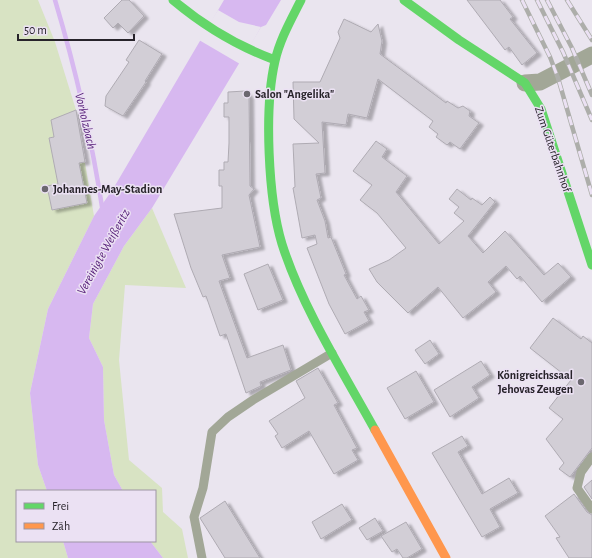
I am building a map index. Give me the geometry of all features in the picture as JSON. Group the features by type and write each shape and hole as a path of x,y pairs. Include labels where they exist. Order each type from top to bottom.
{"main road":[{"path":"173,0 209,26 247,49 275,60"},
{"path":"301,0 281,41 275,60 271,83 270,139 272,185 282,244 306,304 446,558"},
{"name":"Zum Güterbahnhof","path":"404,0 460,40 525,83 541,108 592,265"}],"street":[{"path":"525,83 540,82 592,55"}],"lane":[{"path":"202,558 194,517 203,488 212,432 228,417 253,400 332,353"},
{"path":"592,457 581,472 577,488 592,509"}],"green space":[{"name":"Johannes-May-Stadion","path":"0,0 38,0 55,42 76,110 94,216 48,309 30,393 38,465 47,490 16,490 16,542 63,542 68,558 0,558"},
{"path":"152,208 186,288 125,285 119,360 129,460 162,488 163,512 182,529 188,558 163,558 151,542 156,542 156,490 122,490 114,475 104,420 103,367 89,338 93,304 124,246"}],"water":[{"name":"Vereinigte Weißeritz","path":"224,0 281,0 266,25 261,27 152,208 124,246 93,304 89,338 103,367 104,420 114,475 122,490 47,490 38,465 30,393 48,309 94,216 113,189"},
{"path":"63,542 151,542 163,558 68,558"}],"pier":[{"path":"218,10 239,22 261,27 240,64 199,40"}],"building":[{"path":"122,0 129,0 144,16 128,33 118,23 113,28 104,18"},
{"path":"467,0 500,0 513,17 510,19 537,53 522,65 509,47 505,50"},
{"path":"344,19 371,32 378,24 382,41 380,54 446,103 447,101 458,108 463,106 470,111 469,116 479,123 460,149 450,142 447,145 436,137 438,134 429,127 433,121 378,79 367,118 348,114 346,125 322,122 325,173 316,174 321,198 317,200 325,221 328,238 331,237 346,274 344,275 357,299 361,296 369,310 364,312 369,321 345,334 329,304 307,248 317,244 315,235 302,238 293,188 295,187 293,144 319,143 294,119 293,82 320,82 340,38 338,32"},
{"path":"139,40 162,54 145,81 146,82 123,116 105,106 106,96 129,62 126,60"},
{"path":"245,91 249,96 250,186 254,189 249,195 260,247 222,255 230,278 219,281 247,358 283,345 291,370 260,382 261,386 246,393 226,334 220,336 206,296 203,297 191,268 174,214 222,208 222,186 219,186 219,170 224,170 224,162 228,162 229,143 229,117 224,117 224,103 228,103 228,92"},
{"path":"76,110 85,162 79,163 87,203 52,210 47,186 58,184 49,138 54,137 51,120"},
{"path":"376,141 387,149 382,157 407,176 396,192 439,244 464,221 454,213 459,207 449,199 457,189 471,200 472,198 482,205 490,197 495,202 468,236 483,253 505,231 544,275 558,263 571,277 542,302 520,276 517,279 506,266 488,282 496,292 463,318 438,287 408,313 377,282 369,269 389,260 406,248 377,213 360,200 372,185 353,171"},
{"path":"268,264 283,300 258,310 244,274"},
{"name":"Königreichssaal Jehovas Zeugen","path":"553,318 581,339 583,336 592,343 592,448 570,477 559,469 564,463 546,439 563,419 549,408 571,380 530,348"},
{"path":"430,340 439,354 425,364 415,350"},
{"path":"481,361 490,375 472,387 479,398 450,417 434,390"},
{"path":"318,368 338,403 334,405 357,448 352,450 358,460 334,474 309,431 282,448 275,436 278,434 269,421 305,398 296,381"},
{"path":"416,371 434,402 405,419 387,388"},
{"path":"462,436 468,446 458,452 482,494 509,478 518,493 490,509 500,527 482,537 432,453"},
{"path":"592,480 592,499 584,487"},
{"path":"574,494 587,512 592,515 592,558 569,558 556,538 560,537 545,516"},
{"path":"225,501 260,558 225,558 200,518"},
{"path":"342,504 352,520 321,539 312,522"},
{"path":"375,518 383,531 367,540 359,528"},
{"path":"406,522 422,549 407,558 403,558 397,549 392,552 381,536"}],"waterway":[{"name":"Vorholzbach","path":"55,0 83,106 103,213"}],"railway":[{"path":"522,0 550,57 558,78 592,195"},
{"path":"537,0 563,52 592,120"},
{"path":"547,0 572,48 592,95"},
{"path":"567,0 592,40"}],"traffic: fast":[{"path":"173,0 209,27 234,42 275,60"},
{"path":"301,0 280,45 275,61 272,80 269,103 269,153 273,203 282,244 300,291 324,339 375,430"},
{"path":"404,0 459,40 525,83 541,109 592,265"}],"traffic: slow":[{"path":"375,430 446,558"}],"place":[{"name":"Salon \"Angelika\"","path":"247,94"},
{"name":"Johannes-May-Stadion","path":"45,189"},
{"name":"Königreichssaal Jehovas Zeugen","path":"581,382"}]}
